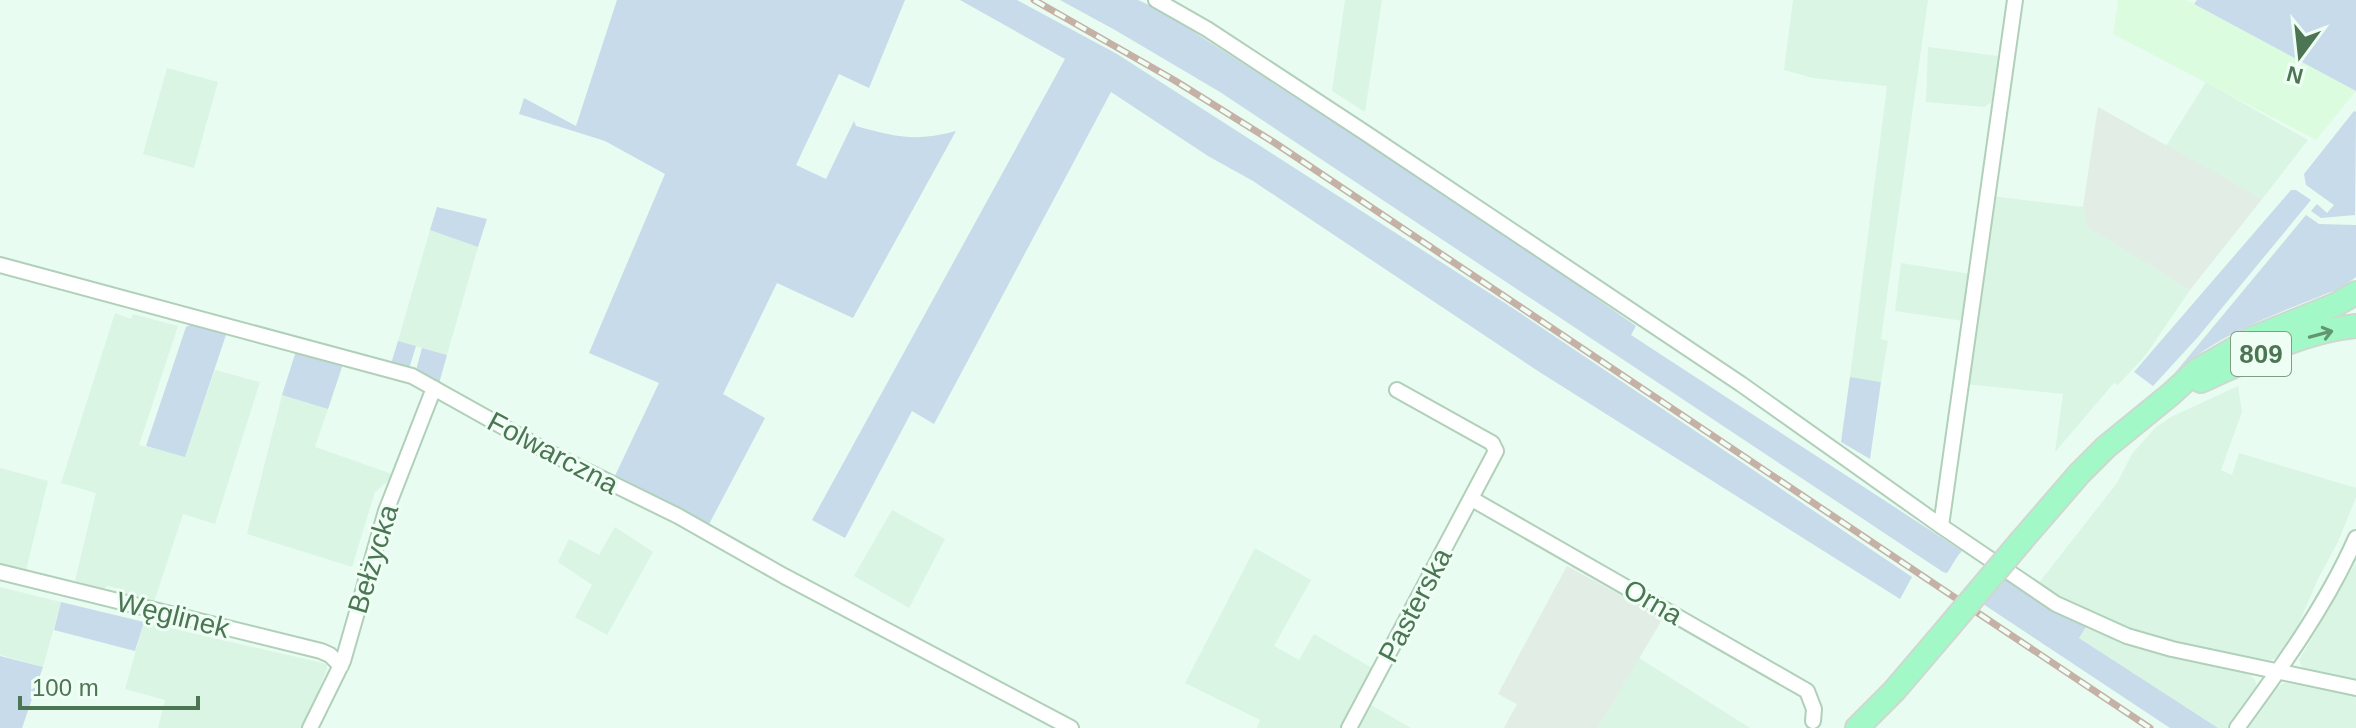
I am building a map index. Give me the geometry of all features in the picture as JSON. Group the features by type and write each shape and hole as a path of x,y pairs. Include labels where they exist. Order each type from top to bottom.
{"main road":[{"name":"809","path":"1857,728 1894,691 2070,484 2106,447 2196,371 2231,349 2356,293"},
{"name":"809","path":"2171,394 2306,337 2356,326"}],"street":[{"path":"1156,0 1174,4 1741,384 2039,594 2087,619 2157,645 2356,688"},
{"path":"1941,526 2015,0"},
{"name":"Folwarczna","path":"0,265 412,376 548,452 678,516 784,576 1071,728"},
{"name":"Bełżycka","path":"310,728 341,666 386,511 434,388"},
{"name":"Pasterska","path":"1349,728 1496,451 1492,443 1397,390"},
{"name":"Orna","path":"1472,499 1807,691 1814,709 1813,721"},
{"path":"2237,728 2278,671 2340,573 2356,538"},
{"name":"Węglinek","path":"0,572 321,651 341,666"}],"shaded area":[{"path":"617,0 905,0 869,88 839,74 796,165 826,179 854,121 856,126 906,137 956,131 853,318 777,283 723,394 765,418 707,528 613,480 659,383 589,353 665,174 605,141 519,114 524,98 576,126"},
{"path":"960,0 1017,0 1117,54 1511,307 1912,577 1900,599 1541,373 1253,181 1208,156 1111,92 934,424 912,411 845,538 812,520 1065,59"},
{"path":"1060,0 1138,0 1160,10 1536,256 1636,326 1631,335 1962,551 1947,573 1943,572 1220,92"},
{"path":"1345,0 1382,0 1365,112 1332,91"},
{"path":"1793,0 1928,0 1881,339 1888,341 1881,382 1850,377 1887,86 1813,78 1784,70"},
{"path":"2118,0 2186,0 2356,91 2316,140 2113,34"},
{"path":"2197,0 2356,0 2356,91 2194,4"},
{"path":"1928,47 1998,56 1992,101 1985,107 1926,102"},
{"path":"167,68 218,82 194,168 143,154"},
{"path":"2206,82 2308,140 2262,199 2166,146"},
{"path":"2098,107 2262,199 2190,290 2087,227 2083,207"},
{"path":"2354,111 2355,215 2321,218 2311,211 2317,204 2327,213 2334,205 2306,185 2304,174"},
{"path":"2291,190 2311,200 2198,337 2153,386 2134,372"},
{"path":"1991,196 2083,207 2087,227 2190,290 2145,356 2118,385 2114,383 2055,452 2063,394 1965,384"},
{"path":"437,207 487,219 478,247 430,230"},
{"path":"2306,215 2319,224 2356,225 2356,277 2341,288 2232,334 2174,374"},
{"path":"430,230 478,247 447,355 398,341"},
{"path":"1901,263 1971,274 1964,321 1895,311"},
{"path":"115,313 131,319 133,314 178,326 139,445 185,456 215,370 260,382 215,524 183,514 154,602 121,593 120,589 107,586 104,589 75,581 96,493 61,483"},
{"path":"193,323 227,332 185,457 146,446 186,327"},
{"path":"398,341 416,346 408,372 390,367"},
{"path":"422,348 447,355 438,387 415,374"},
{"path":"296,351 343,364 328,409 282,395"},
{"path":"1850,377 1881,382 1870,459 1841,442"},
{"path":"2238,386 2242,412 2221,470 2232,475 2239,453 2356,488 2356,497 2338,542 2290,644 2281,655 2268,662 2247,661 2128,632 2074,608 2038,584 2117,483 2132,454 2156,427"},
{"path":"282,395 328,409 315,447 395,475 375,492 352,567 247,534"},
{"path":"0,468 48,481 26,570 0,564"},
{"path":"892,510 945,539 909,608 854,576"},
{"path":"615,527 653,552 607,635 575,617 592,585 558,562 569,539 599,555"},
{"path":"1255,548 1311,580 1274,646 1299,660 1314,634 1379,672 1364,701 1411,728 1257,728 1260,720 1185,683"},
{"path":"2356,562 2356,683 2316,674 2302,667 2299,660"},
{"path":"1567,566 1663,618 1598,728 1504,728 1517,704 1498,694"},
{"path":"2004,579 2086,627 2079,638 2218,728 2170,728 1983,604"},
{"path":"0,587 61,602 43,667 0,655"},
{"path":"61,602 144,622 135,651 54,630"},
{"path":"144,622 327,664 304,728 158,728 165,700 125,689"},
{"path":"2086,627 2148,650 2249,674 2257,687 2254,696 2230,728 2218,728 2079,638"},
{"path":"0,656 43,667 22,728 0,728"},
{"path":"1639,658 1750,728 1598,728"},
{"path":"2284,683 2356,695 2356,728 2245,728 2267,697"}],"railway":[{"path":"1034,0 1174,80 1275,143 2150,728"}]}
